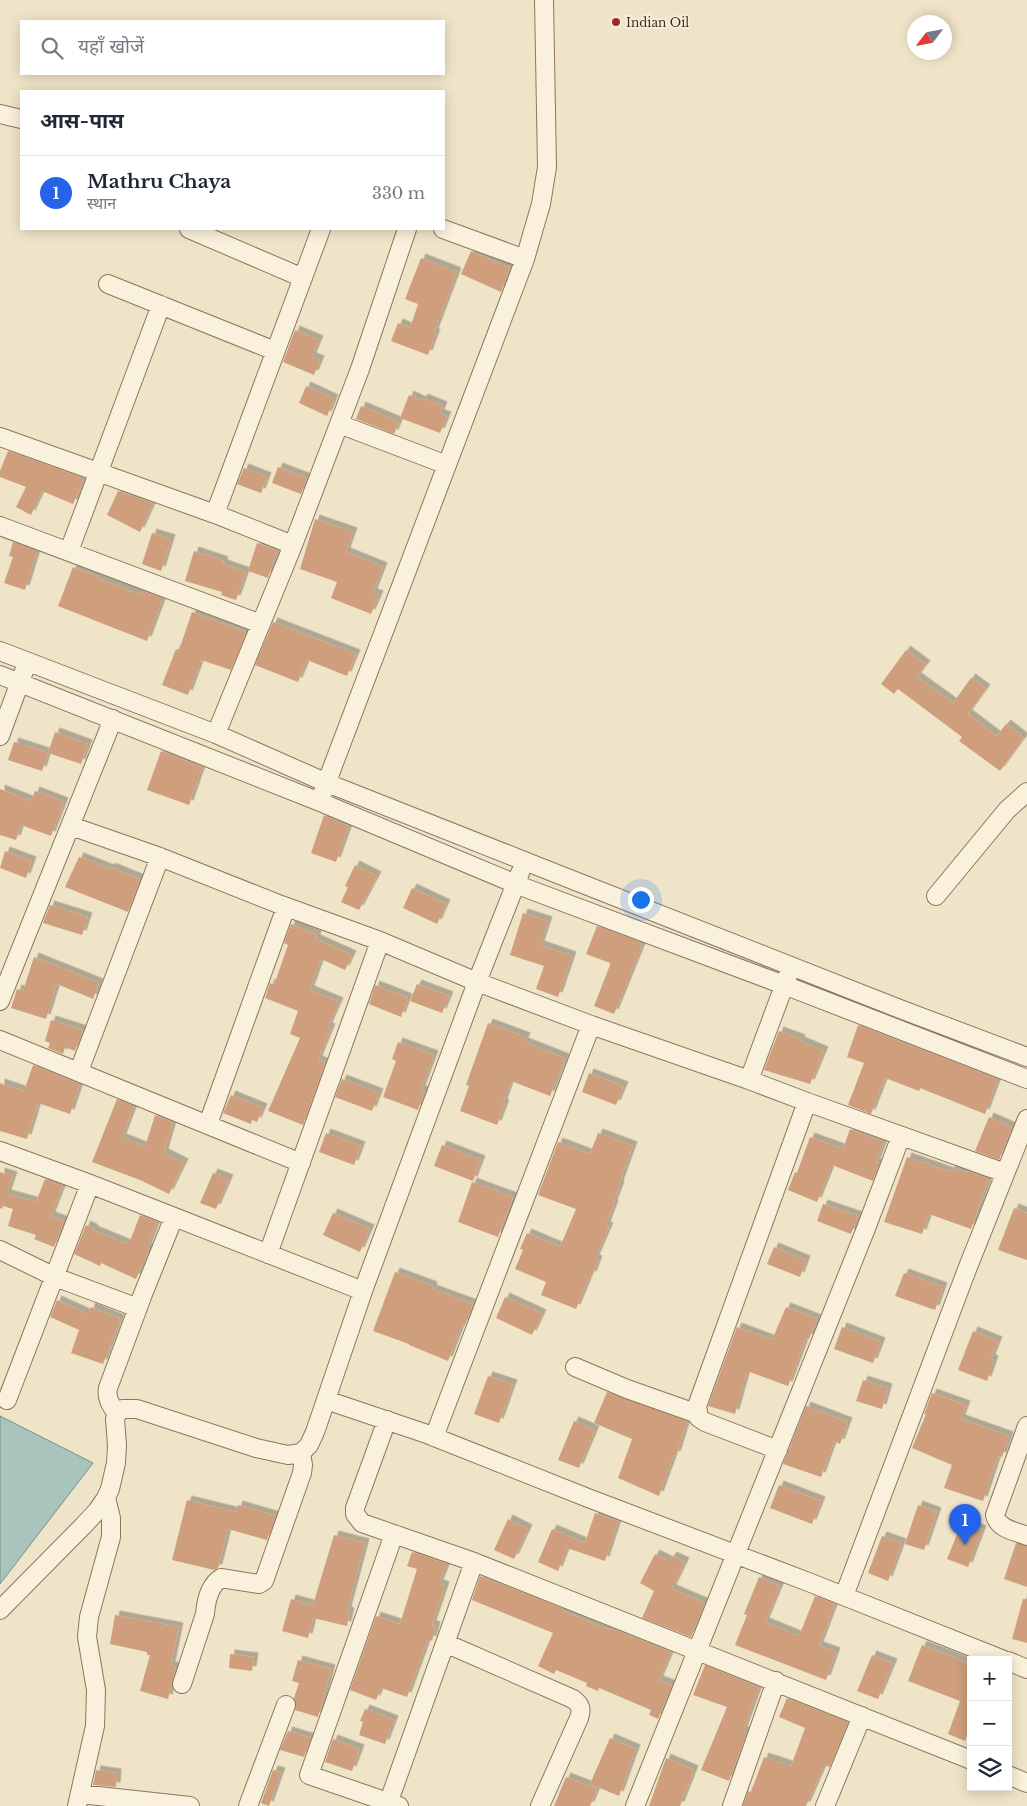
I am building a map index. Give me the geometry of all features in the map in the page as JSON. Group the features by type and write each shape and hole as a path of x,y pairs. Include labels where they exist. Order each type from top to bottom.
{"street":[{"path":"320,802 525,259 541,204 547,167 544,0"},
{"path":"0,114 20,119"},
{"path":"192,230 303,278"},
{"path":"214,514 321,230"},
{"path":"216,734 293,545 360,369 408,230"},
{"path":"445,230 525,259"},
{"path":"108,284 275,351"},
{"path":"69,551 161,306"},
{"path":"339,424 447,465"},
{"path":"0,437 214,514 293,545"},
{"path":"0,526 261,624"},
{"path":"0,650 216,734 327,783 525,862 900,1010 1027,1057"},
{"path":"0,736 28,661"},
{"path":"0,675 113,718 516,884 1027,1079"},
{"path":"0,1001 113,718"},
{"path":"936,896 1007,810 1027,792"},
{"path":"71,826 160,857 286,907 380,941 477,982 591,1025 1005,1173"},
{"path":"79,1071 160,857"},
{"path":"0,1610 97,1512 106,1498 112,1484 116,1463 115,1419 122,1409 136,1409 256,1448 288,1456 301,1453 309,1445 316,1432 363,1291 477,982 525,862"},
{"path":"208,1124 286,907"},
{"path":"268,1254 380,941"},
{"path":"749,1080 791,966"},
{"path":"434,1437 591,1025"},
{"path":"0,1040 301,1163"},
{"path":"699,1418 696,1406 807,1102"},
{"path":"844,1596 1027,1119"},
{"path":"635,1806 737,1555 901,1136"},
{"path":"0,1151 90,1184 363,1291"},
{"path":"8,1400 90,1184"},
{"path":"117,1414 109,1402 108,1388 174,1217"},
{"path":"0,1250 55,1277 138,1308"},
{"path":"575,1367 627,1389 695,1413 699,1418 714,1426 778,1450"},
{"path":"326,1400 434,1437 994,1656"},
{"path":"387,1420 355,1508 355,1514 362,1523 474,1562 967,1758"},
{"path":"1027,1426 995,1515 998,1523 1002,1526 1027,1536"},
{"path":"182,1684 206,1606 216,1581 221,1578 258,1584 266,1577 302,1474 301,1453"},
{"path":"106,1498 111,1518 111,1537 89,1617 87,1637 96,1690 95,1726 78,1800 190,1806"},
{"path":"394,1534 308,1775 394,1804 445,1643 474,1562"},
{"path":"445,1643 573,1699 580,1706 579,1718 540,1806"},
{"path":"1012,1663 1027,1669"},
{"path":"732,1806 776,1681"},
{"path":"248,1806 286,1705"},
{"path":"825,1806 862,1716"},
{"path":"1012,1777 1027,1783"}],"water":[{"path":"0,1416 93,1463 0,1584"}],"building":[{"path":"471,251 510,268 501,292 461,274"},
{"path":"421,258 457,272 434,333 436,333 428,355 391,341 398,323 410,328 418,304 405,299"},
{"path":"295,330 319,340 312,357 320,360 314,375 283,362"},
{"path":"306,386 334,399 327,416 299,403"},
{"path":"409,395 422,401 423,398 443,406 440,414 447,416 440,433 400,418"},
{"path":"361,406 399,422 394,434 356,419"},
{"path":"8,451 84,478 73,504 42,491 31,515 16,507 26,487 0,477 0,471"},
{"path":"278,467 307,478 301,494 272,483"},
{"path":"244,468 267,477 261,493 237,484"},
{"path":"118,491 153,503 140,532 107,515"},
{"path":"315,519 353,532 346,552 383,567 373,593 379,595 371,614 331,598 337,582 300,569"},
{"path":"152,533 171,539 161,571 142,564"},
{"path":"13,542 37,551 25,590 4,583 13,557 9,556"},
{"path":"257,543 277,550 268,578 248,571"},
{"path":"194,551 224,561 223,564 246,572 236,600 221,595 222,592 185,581"},
{"path":"73,567 141,595 142,591 163,598 147,641 58,606"},
{"path":"192,612 246,632 231,670 201,660 188,695 162,685 176,649 179,650"},
{"path":"273,622 356,654 347,676 307,660 298,682 255,665"},
{"path":"906,650 926,665 917,677 953,703 971,678 986,689 968,714 997,736 1006,724 1024,738 1000,771 959,741 962,737 898,689 894,694 881,684"},
{"path":"55,732 88,744 81,764 48,753"},
{"path":"14,742 48,753 42,771 8,760"},
{"path":"161,751 202,767 189,805 147,790"},
{"path":"0,789 31,801 35,791 64,802 51,836 21,825 16,840 0,835"},
{"path":"324,815 349,826 336,862 311,853"},
{"path":"5,851 32,861 26,878 0,868"},
{"path":"79,857 140,879 128,912 65,887"},
{"path":"355,865 377,876 359,910 341,902 348,887 345,886"},
{"path":"412,888 446,904 437,924 403,908"},
{"path":"50,905 88,917 82,935 43,923"},
{"path":"523,913 548,921 540,945 572,956 558,997 536,989 544,966 510,955"},
{"path":"291,924 317,935 316,939 352,955 345,970 321,959 310,990 339,1002 328,1027 331,1028 318,1060 325,1063 303,1125 268,1111 300,1038 290,1034 298,1011 265,998 270,983 274,985 288,945 284,943"},
{"path":"597,926 643,943 614,1014 594,1006 610,965 610,963 586,954"},
{"path":"34,957 99,983 93,999 57,984 46,1019 11,1008 17,989 23,991"},
{"path":"417,984 449,996 442,1013 410,1001"},
{"path":"375,985 408,998 401,1017 369,1004"},
{"path":"51,1020 83,1030 75,1051 65,1047 63,1054 48,1048 50,1043 45,1041"},
{"path":"488,1023 526,1037 524,1042 565,1058 550,1096 511,1081 497,1125 460,1111 469,1086 466,1085"},
{"path":"858,1025 998,1079 985,1114 920,1088 919,1091 885,1078 871,1114 848,1105 864,1063 847,1057"},
{"path":"779,1031 801,1039 800,1041 824,1051 810,1084 764,1070"},
{"path":"398,1042 434,1055 421,1090 425,1091 418,1110 383,1097 396,1061 392,1059"},
{"path":"33,1065 80,1084 70,1114 38,1103 27,1139 0,1131 0,1083 24,1091"},
{"path":"589,1073 624,1086 616,1105 582,1092"},
{"path":"342,1079 379,1093 372,1111 335,1097"},
{"path":"231,1095 263,1108 257,1122 252,1120 251,1124 223,1113"},
{"path":"117,1099 134,1106 122,1138 145,1147 155,1115 173,1122 164,1153 184,1163 169,1194 140,1180 92,1162"},
{"path":"989,1117 1012,1127 999,1160 975,1151"},
{"path":"850,1129 884,1142 876,1163 879,1164 873,1181 832,1165 817,1202 788,1190 795,1172 797,1173 810,1137 843,1149"},
{"path":"326,1133 361,1146 354,1165 319,1152"},
{"path":"598,1133 633,1146 606,1226 609,1227 595,1259 598,1260 576,1309 541,1295 546,1282 515,1269 523,1250 520,1249 527,1233 560,1247 576,1209 538,1195 558,1142 590,1154"},
{"path":"442,1145 481,1160 473,1181 434,1166"},
{"path":"907,1157 950,1172 952,1168 989,1178 971,1229 929,1214 922,1234 884,1222"},
{"path":"0,1172 13,1176 7,1194 36,1202 45,1179 63,1185 51,1216 64,1221 54,1247 34,1239 36,1235 8,1226 13,1209 3,1206 2,1209 0,1208"},
{"path":"213,1173 229,1179 216,1209 200,1203"},
{"path":"472,1182 513,1197 498,1237 458,1222"},
{"path":"823,1204 858,1216 851,1234 817,1221"},
{"path":"1014,1208 1027,1213 1027,1260 998,1250"},
{"path":"333,1213 370,1229 360,1252 323,1235"},
{"path":"140,1215 157,1222 147,1249 149,1250 136,1279 101,1263 100,1266 74,1254 86,1225 93,1230 127,1244 128,1240 130,1241"},
{"path":"774,1247 806,1260 800,1277 767,1264"},
{"path":"395,1272 433,1286 432,1289 473,1304 465,1325 462,1324 448,1361 373,1331"},
{"path":"904,1273 943,1287 935,1310 895,1296"},
{"path":"505,1297 542,1314 532,1335 496,1318"},
{"path":"57,1300 88,1314 91,1307 120,1319 103,1364 71,1353 79,1330 50,1317"},
{"path":"786,1307 817,1319 809,1339 806,1338 788,1386 750,1372 749,1375 746,1374 735,1414 708,1406 737,1327 772,1340"},
{"path":"842,1327 881,1342 873,1363 834,1349"},
{"path":"973,1331 998,1341 991,1359 994,1360 987,1381 958,1370"},
{"path":"488,1376 513,1384 499,1423 474,1414"},
{"path":"863,1380 888,1388 882,1409 856,1401"},
{"path":"607,1392 687,1421 676,1456 674,1455 659,1496 618,1478 632,1439 594,1423"},
{"path":"932,1393 966,1405 961,1419 1009,1436 1002,1457 998,1456 983,1501 944,1488 952,1465 912,1448 926,1414 924,1414"},
{"path":"806,1406 848,1422 840,1444 834,1441 821,1477 783,1464"},
{"path":"574,1421 595,1430 579,1468 558,1460"},
{"path":"779,1485 821,1501 812,1524 770,1508"},
{"path":"187,1500 236,1512 238,1505 276,1516 267,1540 228,1529 218,1568 214,1570 172,1560"},
{"path":"918,1505 937,1512 924,1550 905,1544"},
{"path":"595,1513 618,1521 605,1561 567,1548 558,1571 538,1562 552,1529 585,1543"},
{"path":"508,1519 528,1529 514,1559 494,1550"},
{"path":"962,1522 982,1530 968,1567 947,1559"},
{"path":"334,1535 365,1543 347,1611 350,1612 347,1626 313,1618 308,1638 282,1631 291,1599 313,1605"},
{"path":"882,1536 902,1543 888,1581 868,1573"},
{"path":"1016,1543 1027,1546 1027,1587 1004,1579"},
{"path":"412,1552 447,1564 439,1584 445,1586 432,1625 436,1626 432,1641 428,1639 407,1697 381,1688 376,1700 350,1690 376,1616 400,1624 417,1569 407,1566"},
{"path":"655,1554 669,1561 672,1556 685,1562 672,1589 705,1603 691,1637 642,1618 654,1591 640,1583"},
{"path":"480,1576 562,1608 561,1610 609,1630 610,1628 671,1652 659,1680 672,1685 658,1719 649,1715 651,1710 599,1688 598,1691 586,1686 587,1683 556,1670 554,1674 538,1666 553,1633 472,1600"},
{"path":"759,1577 780,1586 765,1622 799,1636 815,1596 835,1604 819,1646 836,1652 826,1680 735,1645 747,1615 744,1614"},
{"path":"1023,1599 1027,1599 1027,1643 1012,1639"},
{"path":"115,1615 179,1627 171,1666 176,1667 168,1699 140,1691 150,1655 147,1655 147,1652 110,1644"},
{"path":"922,1645 967,1662 967,1736 965,1741 948,1734 960,1701 908,1681"},
{"path":"230,1654 254,1657 252,1671 229,1668"},
{"path":"872,1655 893,1663 878,1699 857,1691"},
{"path":"298,1660 331,1669 318,1717 295,1710 294,1698 299,1683 292,1681"},
{"path":"705,1665 759,1687 743,1731 747,1732 729,1781 701,1770 727,1707 693,1695"},
{"path":"787,1698 848,1722 830,1767 824,1765 806,1806 743,1806 748,1791 751,1792 764,1757 791,1766 805,1728 779,1717"},
{"path":"365,1709 394,1720 385,1744 359,1735 363,1722 360,1721"},
{"path":"288,1731 311,1738 304,1757 280,1750"},
{"path":"610,1738 636,1749 619,1796 590,1784"},
{"path":"333,1739 360,1749 352,1771 325,1762"},
{"path":"666,1758 694,1770 680,1806 649,1806"},
{"path":"96,1770 117,1773 116,1787 93,1785"},
{"path":"273,1770 281,1772 269,1806 261,1803"},
{"path":"566,1777 597,1789 590,1806 554,1806"}],"place":[{"name":"Indian Oil","path":"616,22"},
{"name":"Mathru Chaya","path":"965,1545"}]}
